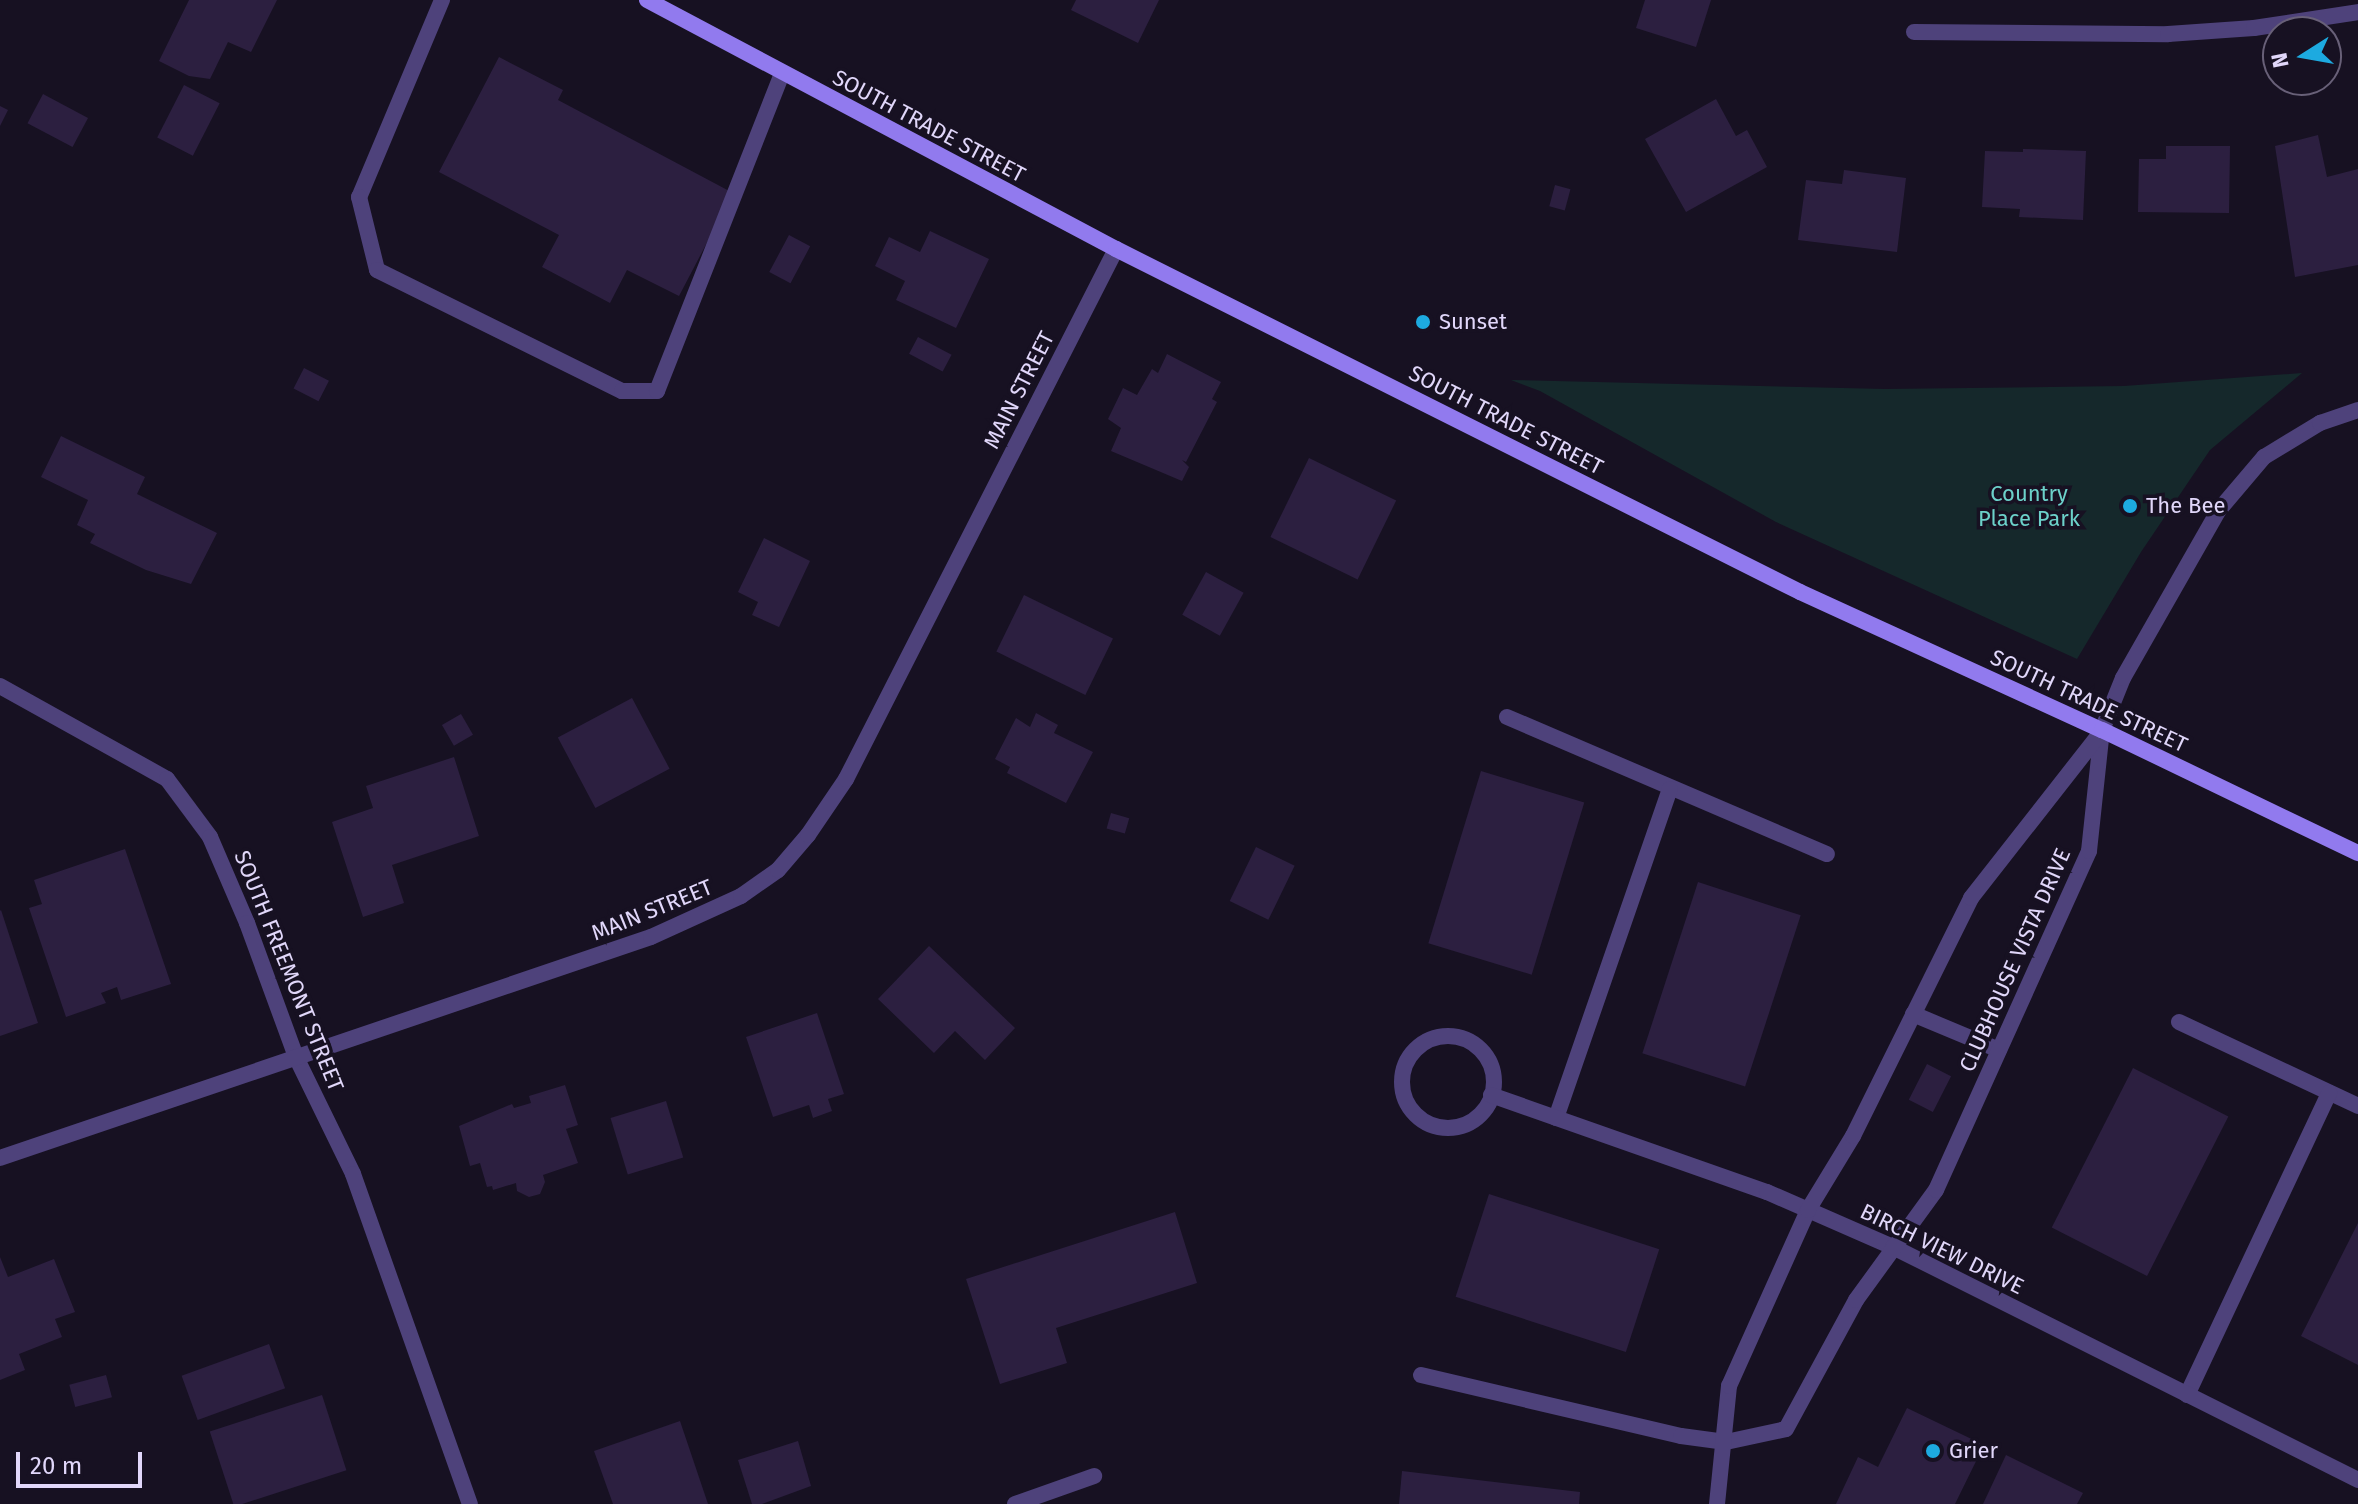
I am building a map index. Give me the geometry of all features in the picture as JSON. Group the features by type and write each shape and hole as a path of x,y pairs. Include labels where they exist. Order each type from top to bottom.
{"main road":[{"name":"SOUTH TRADE STREET","path":"647,0 1116,249 1800,592 2102,730 2358,853"}],"street":[{"path":"442,0 359,197 377,270 622,391 657,391 782,73"},
{"path":"1914,32 2168,34 2254,28 2358,12"},
{"name":"MAIN STREET","path":"0,1158 651,937 741,896 778,870 808,835 846,779 1116,249"},
{"path":"2102,730 2137,651 2219,510 2264,457 2320,423 2358,410"},
{"name":"SOUTH FREEMONT STREET","path":"0,686 167,779 191,807 210,837 247,923 296,1057 353,1174 470,1504"},
{"path":"1507,717 1827,854"},
{"name":"CLUBHOUSE VISTA DRIVE","path":"1717,1504 1726,1442 1729,1386 1808,1210 1853,1136 1971,898 2102,730"},
{"name":"CLUBHOUSE VISTA DRIVE","path":"1726,1442 1786,1429 1856,1300 1936,1190 2089,851 2102,730"},
{"path":"1556,1118 1670,789"},
{"path":"1913,1014 1999,1050"},
{"path":"2179,1022 2358,1106"},
{"path":"1441,1036 1471,1042 1490,1065 1494,1080 1491,1095 1473,1120 1459,1126 1430,1124 1408,1105 1403,1092 1405,1063 1427,1040 1441,1036"},
{"path":"2187,1395 2329,1093"},
{"name":"BIRCH VIEW DRIVE","path":"1491,1095 1767,1192 1893,1247 2358,1480"},
{"path":"1421,1375 1681,1436 1726,1442"},
{"path":"1015,1504 1094,1476"}],"green space":[{"name":"Country Place Park","path":"2302,373 2210,450 2141,552 2077,659 1776,522 1540,391 1511,380 1885,389 2124,386"}],"building":[{"path":"189,0 277,0 251,52 228,42 210,79 189,76 159,61"},
{"path":"1076,0 1159,0 1138,43 1071,10"},
{"path":"1645,0 1711,0 1696,47 1636,28"},
{"path":"499,57 563,90 558,100 733,193 679,296 627,270 610,303 542,267 559,235 439,172"},
{"path":"184,85 220,103 193,156 157,138"},
{"path":"43,94 88,118 73,147 28,123"},
{"path":"1716,99 1736,136 1747,130 1767,167 1686,212 1645,139"},
{"path":"0,106 8,110 0,126"},
{"path":"2318,135 2327,177 2358,169 2358,265 2295,277 2275,146"},
{"path":"2166,146 2230,146 2229,213 2138,212 2139,159 2166,159"},
{"path":"2023,149 2086,151 2083,220 2019,217 2020,209 1982,207 1985,151 2023,152"},
{"path":"1844,170 1906,178 1897,252 1798,240 1806,180 1842,184"},
{"path":"1555,185 1570,189 1565,210 1549,206"},
{"path":"930,231 989,259 956,328 896,300 905,281 875,266 889,237 920,252"},
{"path":"789,235 810,246 790,283 769,272"},
{"path":"918,337 952,355 943,372 909,354"},
{"path":"1167,354 1221,382 1212,399 1217,402 1186,462 1182,460 1189,467 1182,481 1111,451 1121,428 1108,419 1123,388 1137,395 1152,369 1158,373"},
{"path":"304,368 329,381 319,401 294,388"},
{"path":"61,436 145,477 137,494 217,533 191,584 146,570 90,543 95,534 77,525 88,500 41,477"},
{"path":"1309,458 1396,501 1358,580 1270,537"},
{"path":"764,538 810,561 779,627 752,615 758,602 738,592"},
{"path":"1206,572 1244,593 1220,636 1182,615"},
{"path":"1024,595 1113,638 1085,695 996,652"},
{"path":"632,698 670,769 595,808 558,737"},
{"path":"1036,713 1058,725 1054,733 1093,752 1066,803 1007,773 1010,767 995,759 1016,718 1030,727"},
{"path":"461,714 473,735 454,746 442,725"},
{"path":"454,757 479,836 392,865 404,903 363,917 332,822 373,808 366,786"},
{"path":"1481,771 1584,803 1532,975 1428,943"},
{"path":"1111,813 1129,818 1125,834 1107,828"},
{"path":"1256,847 1295,866 1268,920 1230,901"},
{"path":"125,849 171,984 121,1000 117,987 101,993 106,1003 66,1017 29,908 42,904 34,880"},
{"path":"1698,882 1801,915 1745,1087 1642,1053"},
{"path":"0,911 38,1023 0,1036"},
{"path":"929,946 1015,1028 985,1060 955,1031 934,1053 878,999"},
{"path":"817,1013 844,1094 828,1099 832,1111 813,1118 809,1105 773,1117 746,1037"},
{"path":"1927,1064 1951,1076 1933,1112 1909,1100"},
{"path":"2133,1068 2228,1117 2147,1276 2052,1227"},
{"path":"565,1085 578,1125 566,1129 578,1163 543,1175 545,1182 540,1194 529,1197 517,1191 516,1183 493,1190 492,1186 487,1187 480,1163 470,1166 459,1126 512,1104 514,1108 531,1103 529,1096"},
{"path":"666,1101 683,1157 628,1174 611,1118"},
{"path":"1489,1194 1659,1249 1626,1352 1456,1297"},
{"path":"1175,1212 1197,1283 1056,1328 1067,1363 1000,1384 966,1279"},
{"path":"2358,1223 2358,1365 2301,1336"},
{"path":"0,1257 8,1277 54,1259 75,1312 55,1319 62,1337 19,1354 25,1370 0,1380"},
{"path":"269,1344 285,1388 198,1420 182,1376"},
{"path":"106,1375 112,1397 75,1407 69,1385"},
{"path":"322,1395 346,1470 242,1504 233,1504 210,1431"},
{"name":"Grier","path":"1907,1408 1984,1445 1955,1504 1836,1504 1858,1457 1878,1467"},
{"path":"680,1421 708,1504 613,1504 594,1451"},
{"path":"798,1441 811,1486 762,1504 752,1504 738,1460"},
{"name":"Grier","path":"2006,1455 2083,1493 2077,1504 1983,1504"},
{"path":"1402,1471 1580,1492 1579,1504 1399,1504"}],"place":[{"name":"Sunset","path":"1423,322"},
{"name":"The Bee","path":"2130,506"},
{"name":"Grier","path":"1933,1451"}]}
